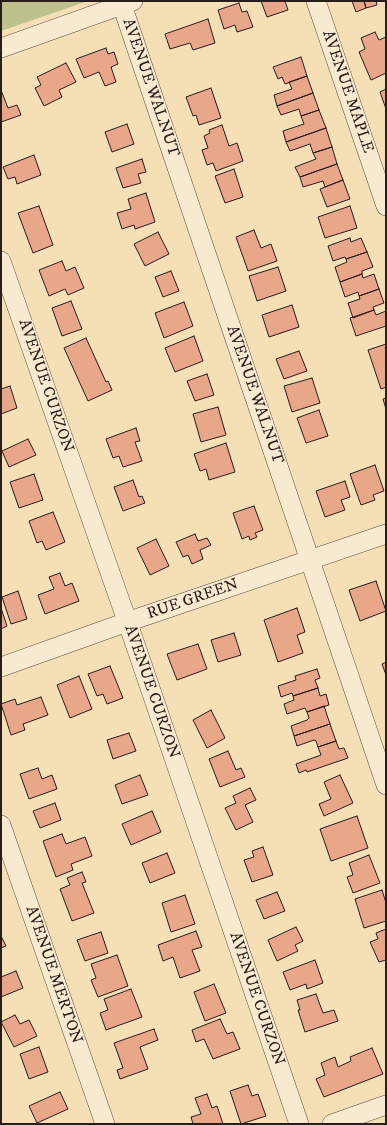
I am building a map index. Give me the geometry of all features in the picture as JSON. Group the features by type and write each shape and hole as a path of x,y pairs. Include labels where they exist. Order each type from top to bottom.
{"street":[{"name":"AVENUE MAPLE","path":"316,1 386,206"},
{"path":"1,48 128,3"},
{"name":"AVENUE WALNUT","path":"128,3 310,561 386,785"},
{"name":"AVENUE CURZON","path":"1,261 127,622 299,1124"},
{"name":"RUE GREEN","path":"1,667 127,622 386,534"},
{"name":"AVENUE MERTON","path":"1,825 105,1124"},
{"path":"332,1124 386,1105"}],"green space":[{"path":"1,1 88,1 1,31"}],"building":[{"path":"261,1 285,1 288,10 267,17"},
{"path":"352,1 364,1 366,8 356,12"},
{"path":"364,1 376,1 377,5 366,8"},
{"path":"239,3 242,12 247,11 253,27 237,32 235,25 224,29 218,10"},
{"path":"208,19 215,43 193,50 190,43 170,49 165,34"},
{"path":"375,32 379,40 386,37 386,73 371,80 359,52 365,49 361,38"},
{"path":"106,48 108,54 114,52 118,64 111,67 116,82 105,86 99,72 84,78 76,59"},
{"path":"301,57 307,76 285,84 282,77 278,79 273,67"},
{"path":"66,63 76,82 59,90 62,97 44,106 35,88 41,85 37,77"},
{"path":"307,76 313,93 277,106 274,95 292,89 289,82"},
{"path":"211,88 221,118 199,125 196,115 193,116 186,97"},
{"path":"386,89 386,109 380,92"},
{"path":"1,90 8,108 17,105 21,115 1,122"},
{"path":"313,93 319,110 301,116 299,109 281,115 277,106"},
{"path":"319,110 326,128 286,142 283,131 304,124 301,116"},
{"path":"127,124 134,144 112,152 105,132"},
{"path":"222,125 229,146 237,143 243,161 216,171 213,163 207,165 202,150 208,148 204,136 210,133 209,130"},
{"path":"326,128 332,147 313,153 310,144 290,151 286,142"},
{"path":"332,147 337,164 300,177 295,167 316,159 313,153"},
{"path":"34,155 41,175 17,184 15,177 8,179 3,167"},
{"path":"142,159 146,172 138,174 141,183 123,188 116,168"},
{"path":"337,164 343,180 325,187 323,181 303,187 300,177"},
{"path":"234,169 243,197 225,203 215,176"},
{"path":"343,180 350,199 327,207 320,189"},
{"path":"146,193 155,222 135,229 134,225 122,229 117,213 131,209 128,199"},
{"path":"39,206 53,245 33,253 18,213"},
{"path":"350,206 357,228 325,238 318,217"},
{"path":"254,230 261,248 271,244 277,261 248,271 236,237"},
{"path":"158,232 169,254 145,266 134,244"},
{"path":"350,238 351,242 361,238 367,252 346,259 345,257 333,261 328,246"},
{"path":"367,252 373,267 362,271 362,274 340,282 335,267 347,262 346,259"},
{"path":"62,261 66,271 75,267 84,288 68,295 65,289 49,296 39,270"},
{"path":"278,267 286,291 257,301 249,276"},
{"path":"171,271 179,291 163,297 155,277"},
{"path":"362,274 363,278 374,274 379,289 359,296 358,292 345,297 340,282"},
{"path":"379,289 384,303 373,307 374,310 353,318 348,303 360,299 359,296"},
{"path":"71,301 82,329 62,336 52,308"},
{"path":"184,302 193,326 164,338 155,313"},
{"path":"292,305 299,327 269,337 262,315"},
{"path":"374,310 376,315 386,311 386,326 356,336 350,318"},
{"path":"194,336 203,361 175,372 165,348"},
{"path":"86,338 106,382 108,381 112,390 88,401 64,348"},
{"path":"386,344 386,387 381,389 368,350"},
{"path":"299,351 307,371 284,379 276,359"},
{"path":"207,374 214,395 195,401 187,381"},
{"path":"312,378 320,403 292,412 284,386"},
{"path":"10,386 17,408 1,414 1,389"},
{"path":"386,398 386,409 383,399"},
{"path":"218,407 226,435 201,442 193,414"},
{"path":"319,410 328,436 306,443 297,418"},
{"path":"136,428 140,441 135,442 142,461 123,467 119,456 113,458 106,439"},
{"path":"28,439 36,455 9,467 2,451"},
{"path":"226,443 235,472 209,480 206,469 200,471 194,454"},
{"path":"375,465 384,491 373,495 375,500 361,505 350,474"},
{"path":"34,474 43,500 19,508 10,482"},
{"path":"133,480 139,497 142,496 145,503 123,511 114,487"},
{"path":"345,481 350,497 341,500 345,510 325,517 316,491"},
{"path":"254,506 263,530 255,533 257,537 250,540 249,536 242,539 233,513"},
{"path":"53,512 65,542 46,550 42,541 37,543 29,521"},
{"path":"195,534 198,541 207,538 211,545 200,550 203,559 192,564 188,555 183,557 176,542"},
{"path":"156,539 169,566 150,575 137,548"},
{"path":"60,573 65,586 72,583 79,601 45,614 38,595 54,589 49,577"},
{"path":"376,581 386,611 360,621 349,590"},
{"path":"18,591 27,619 11,624 2,597"},
{"path":"297,608 305,632 297,635 303,653 278,662 264,620"},
{"path":"2,611 7,626 1,629 1,612"},
{"path":"234,633 241,655 218,662 211,640"},
{"path":"198,644 207,669 177,680 167,654"},
{"path":"386,662 386,675 382,664"},
{"path":"110,666 123,698 107,704 103,694 97,696 88,674"},
{"path":"317,669 320,678 315,680 318,688 293,696 292,693 281,697 278,686 296,680 295,676"},
{"path":"79,676 92,709 70,718 57,685"},
{"path":"318,688 320,696 326,694 329,705 307,712 305,708 287,714 284,704 294,700 293,696"},
{"path":"41,697 48,715 23,724 25,730 11,735 1,704 15,699 17,705"},
{"path":"324,706 330,724 294,736 291,726 307,720 309,718 307,712"},
{"path":"211,710 225,738 207,748 193,720"},
{"path":"330,724 336,741 318,747 316,741 314,740 297,746 294,736"},
{"path":"129,733 136,751 113,759 107,740"},
{"path":"336,741 339,749 344,748 348,758 307,772 306,770 299,773 296,764 321,755 318,747"},
{"path":"228,751 236,770 241,768 245,777 220,787 209,759"},
{"path":"38,768 42,779 52,775 57,789 29,799 20,774"},
{"path":"140,775 148,795 122,804 115,785"},
{"path":"340,775 353,803 324,816 319,804 331,799 324,782"},
{"path":"250,788 256,800 245,805 253,822 236,830 225,808 236,803 233,796"},
{"path":"55,803 61,820 40,828 33,811"},
{"path":"152,811 161,832 131,845 122,824"},
{"path":"357,816 368,848 331,861 320,829"},
{"path":"62,834 66,844 85,837 92,856 71,864 73,870 56,877 43,841"},
{"path":"263,847 273,875 252,882 244,860 254,857 252,851"},
{"path":"167,853 175,873 150,883 142,863"},
{"path":"369,855 380,883 353,893 347,877 353,875 349,863"},
{"path":"82,872 86,882 82,883 94,913 72,921 60,889 70,885 67,878"},
{"path":"382,890 386,903 386,921 364,928 355,899"},
{"path":"277,892 285,911 264,919 256,900"},
{"path":"185,895 195,924 171,932 162,903"},
{"path":"296,927 303,941 295,945 298,951 277,961 268,940"},
{"path":"386,929 386,960 379,962 370,942 378,939 376,933"},
{"path":"196,931 202,947 192,950 200,971 180,978 173,957 163,961 158,945"},
{"path":"101,932 108,953 85,961 77,940"},
{"path":"1,936 6,946 1,948"},
{"path":"117,955 128,986 98,997 91,980 96,978 91,964"},
{"path":"315,960 323,983 307,989 306,984 290,990 283,972"},
{"path":"16,971 23,988 1,997 1,977"},
{"path":"214,984 226,1013 205,1021 194,992"},
{"path":"131,989 142,1017 106,1030 100,1013 108,1010 104,999"},
{"path":"316,994 323,1013 334,1010 338,1021 305,1032 298,1010 300,1010 297,1000"},
{"path":"15,1015 20,1024 29,1020 37,1036 14,1047 1,1022"},
{"path":"220,1019 227,1034 233,1032 240,1049 213,1059 204,1039 196,1042 192,1030"},
{"path":"154,1029 158,1040 140,1047 148,1069 120,1079 117,1070 123,1068 114,1043"},
{"path":"39,1047 48,1072 29,1079 20,1054"},
{"path":"372,1048 383,1074 324,1097 316,1079 325,1075 321,1063 335,1057 338,1067 351,1061 350,1057"},
{"path":"248,1085 252,1096 258,1094 266,1116 241,1124 230,1091"},
{"path":"60,1092 68,1109 37,1123 29,1106"},
{"path":"207,1094 212,1108 217,1106 223,1124 193,1124 191,1117 201,1114 195,1098"}]}
